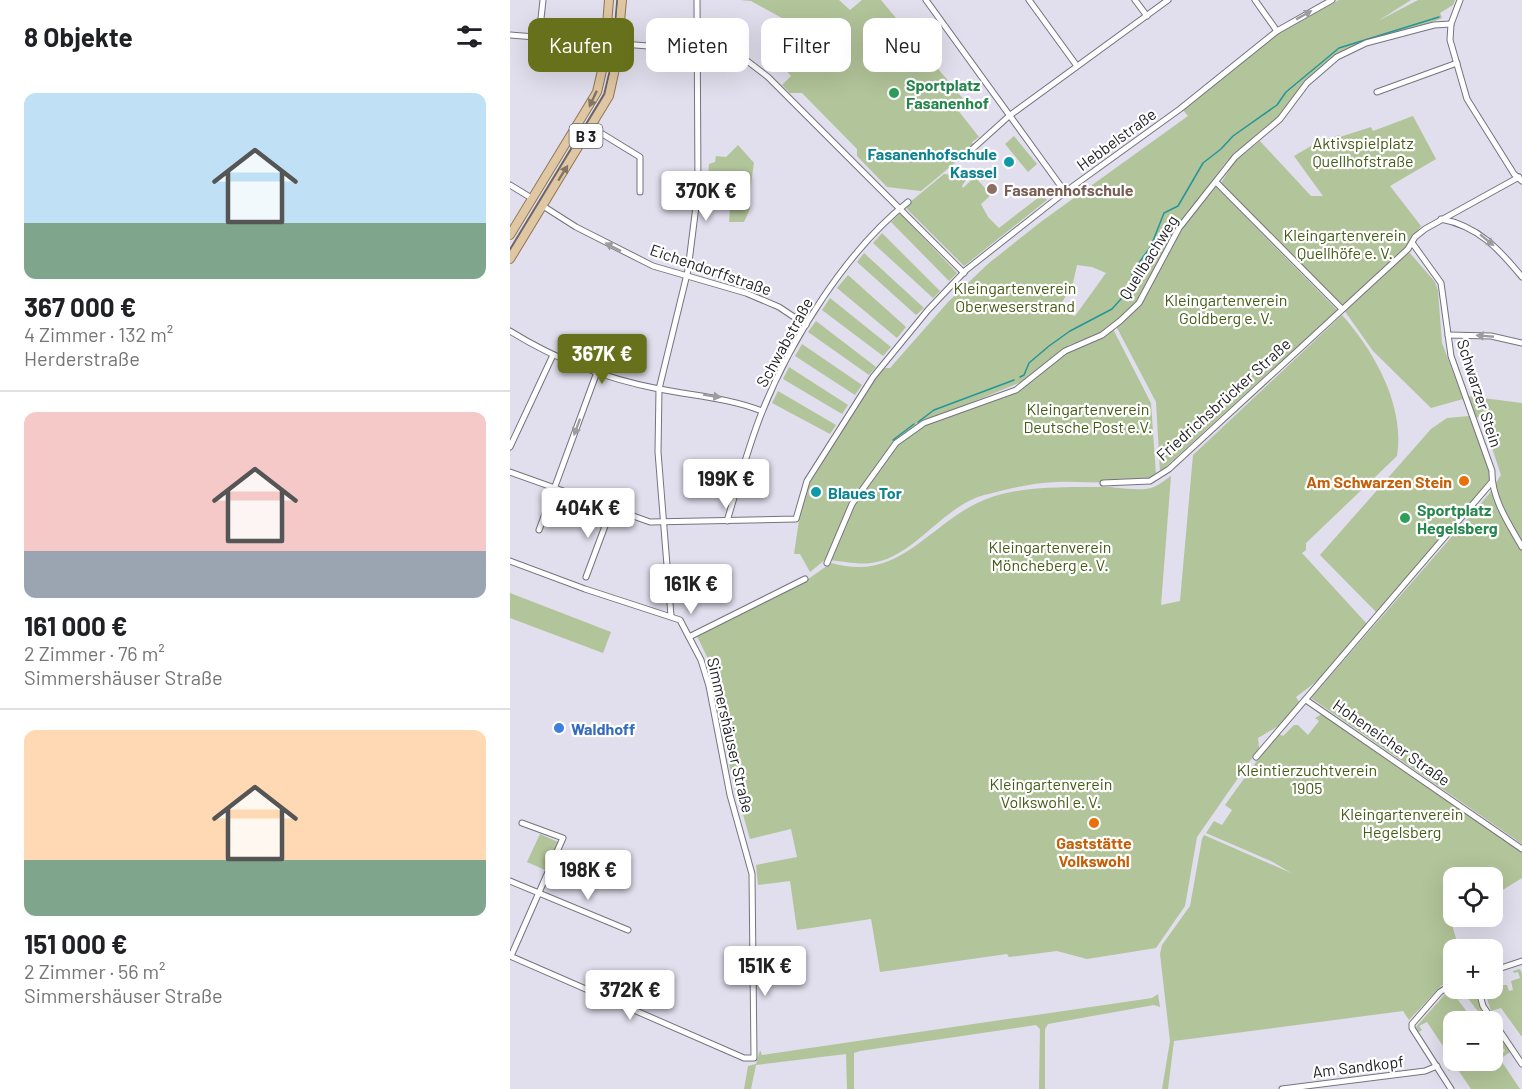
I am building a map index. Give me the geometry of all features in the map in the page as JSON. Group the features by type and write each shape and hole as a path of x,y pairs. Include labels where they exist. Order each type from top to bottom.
{"main road":[{"name":"B 3","path":"607,18 609,0"},
{"name":"B 3","path":"620,18 622,0"},
{"name":"B 3","path":"510,235 597,92 600,72"},
{"name":"B 3","path":"510,258 609,96 613,72"}],"street":[{"path":"541,18 543,0"},
{"path":"697,0 697,18"},
{"path":"926,0 1065,192"},
{"path":"1029,0 1077,66"},
{"path":"1135,0 1147,16"},
{"path":"968,153 1009,116 1168,0"},
{"path":"1255,0 1277,31"},
{"name":"Hebbelstraße","path":"727,521 790,521 796,519 807,481 873,377 923,316 964,273 1065,192 1180,109 1277,31 1332,0"},
{"path":"1460,0 1451,24 1450,40 1456,63 1472,107 1514,174 1520,179"},
{"name":"Quellbachweg","path":"826,562 852,504 896,443 924,423 1016,390 1072,346 1102,335 1139,303 1179,228 1235,158 1280,119 1307,83 1337,57 1366,43 1434,25 1451,24"},
{"path":"510,35 528,36"},
{"path":"749,62 964,273"},
{"path":"1377,92 1456,63"},
{"path":"510,561 585,589 671,616 658,452 659,389 687,275 699,171 698,72"},
{"path":"591,127 640,158 639,192"},
{"name":"Friedrichsbrücker Straße","path":"1103,483 1150,481 1169,469 1413,244 1415,237 1441,219 1520,179"},
{"path":"1217,183 1342,309"},
{"path":"510,185 533,199"},
{"name":"Schwabstraße","path":"727,521 762,411 806,325 848,265 899,207 908,202"},
{"name":"Eichendorffstraße","path":"543,206 616,248 653,266 746,293 779,307 806,325"},
{"path":"1441,219 1459,223 1483,236 1522,277"},
{"name":"Schwarzer Stein","path":"1413,244 1441,283 1451,356 1492,471 1492,485 1501,510 1522,547"},
{"path":"510,331 553,355 597,372 659,389 716,397 762,411"},
{"path":"1448,335 1491,336 1522,343"},
{"path":"510,447 553,355"},
{"path":"539,530 597,372"},
{"path":"510,472 611,510 650,522 727,521"},
{"path":"1256,757 1266,742 1306,700 1492,485"},
{"path":"586,577 611,510"},
{"path":"689,638 805,579"},
{"name":"Simmershäuser Straße","path":"510,956 744,1059 754,1058 752,874 730,795 709,686 701,660 680,620 671,616"},
{"name":"Hoheneicher Straße","path":"1306,700 1522,849"},
{"path":"510,956 563,838 522,823"},
{"path":"510,881 628,930"},
{"path":"1503,967 1522,961"},
{"path":"1443,990 1412,1024 1412,1028 1451,1089"},
{"path":"1481,999 1483,1006 1522,1064"},
{"name":"Am Sandkopf","path":"1282,1089 1425,1071 1437,1066"}],"green space":[{"name":"Sportplatz Fasanenhof","path":"740,0 839,0 850,10 862,0 881,0 896,18 863,18 863,72 941,72 969,106 965,108 961,105 957,109 979,137 972,142 974,147 921,191 887,187 857,156 857,149 802,93 790,93 782,85 791,76 787,72 851,72 851,18 782,18 751,1"},
{"name":"Kleingartenverein Oberweserstrand","path":"1339,0 1411,0 1378,21 1418,0 1455,0 1453,5 1440,13 1442,18 1366,41 1334,56 1303,85 1279,115 1226,162 1178,226 1137,303 1101,334 1069,345 1021,382 915,426 905,433 850,502 826,559 810,572 800,554 794,554 800,513 808,486 882,368 890,368 949,301 989,263 1042,221 1188,116 1183,110 1279,33","holes":["1077,265 1092,267 1106,273 1075,316 1056,311 1072,287"]},
{"name":"Aktivspielplatz Quellhofstraße","path":"1413,116 1436,159 1390,186 1421,226 1405,248 1342,306 1221,183 1234,162 1260,141 1311,196 1323,196 1294,156 1311,146 1339,135 1340,137 1371,127 1373,131"},
{"path":"1014,136 1037,164 1028,172 1005,144"},
{"path":"738,145 754,163 748,204 750,209 744,222 729,222 730,209 739,209 740,180 734,173 721,173 721,177 708,177 709,164 715,162 716,156 726,157"},
{"path":"960,169 967,178 963,188 975,177 991,195 981,204 988,217 999,228 1043,194 1047,200 964,266 906,208 944,174 952,175"},
{"name":"Kleingartenverein Goldberg e. V.","path":"1216,187 1337,310 1160,472 1156,402 1116,326 1140,304 1181,229"},
{"path":"900,213 957,273 949,281 891,222"},
{"path":"882,233 940,291 933,298 873,243"},
{"name":"Kleingartenverein Quellhöfe e. V.","path":"1409,252 1435,282 1438,291 1442,343 1463,399 1431,408 1373,351 1344,310"},
{"path":"864,253 924,308 916,315 857,262"},
{"path":"848,275 906,327 897,338 837,288"},
{"path":"830,298 891,347 883,356 822,310"},
{"path":"1342,315 1366,346 1385,381 1396,418 1397,456 1306,543 1306,550 1302,553 1367,624 1321,678 1296,697 1299,702 1280,725 1258,738 1259,748 1197,837 1185,906 1156,948 1087,959 1057,951 1009,957 1007,954 880,972 871,919 797,930 790,881 758,885 756,865 797,857 791,829 750,839 731,773 709,661 697,636 804,582 831,563 856,567 878,564 898,557 951,519 992,497 1021,490 1051,487 1146,489 1156,486 1171,476 1161,605 1180,601 1193,455"},
{"path":"816,321 876,367 869,375 808,332"},
{"name":"Kleingartenverein Deutsche Post e.V.","path":"1113,329 1151,403 1156,475 1146,479 1122,482 1038,484 984,495 955,510 914,543 886,559 871,563 829,560 854,503 895,446 912,432 933,421 1019,391 1067,352"},
{"path":"802,344 862,385 855,395 795,356"},
{"path":"789,367 848,405 842,414 783,379"},
{"path":"778,391 836,425 830,434 772,403"},
{"path":"1467,396 1522,403 1522,844 1311,698 1489,494 1501,475 1482,418 1475,417"},
{"name":"Sportplatz Hegelsberg","path":"1469,416 1490,471 1489,482 1378,614 1320,555 1431,429 1447,418"},
{"path":"510,593 611,632 603,653 510,618"},
{"path":"1322,714 1522,852 1522,878 1503,890 1503,867 1443,867 1443,927 1453,927 1456,939 1443,939 1443,985 1409,1020 1403,1011 1174,1041 1168,1089 1162,1089 1170,1041 1160,954 1162,945 1190,906 1202,839 1204,835 1291,873 1273,862 1206,833 1214,821 1222,825 1232,810 1225,805 1277,733 1283,736 1294,725 1298,725 1308,735 1319,721 1315,718"},
{"path":"540,834 558,842 545,870 527,862"},
{"path":"1520,969 1522,974 1522,1037 1501,1008 1491,1011 1487,999 1503,999 1503,985 1507,985 1509,991 1513,990 1511,981 1520,978 1518,972 1513,971"},
{"path":"1158,994 1160,1007 1154,1005 1048,1024 1045,1029 1045,1089 1039,1089 1040,1029 1036,1025 854,1053 854,1089 847,1089 846,1054 756,1065 751,1089 744,1089 748,1066 756,1064 760,1050 762,1055 1152,998"},
{"path":"1443,997 1443,999 1458,999 1466,1011 1443,1011 1443,1046 1427,1022 1419,1026 1422,1030 1419,1032 1416,1027"},
{"path":"1468,999 1478,999 1484,1011 1478,1011"},
{"path":"1503,1041 1510,1052 1503,1057 1505,1051"},
{"path":"1503,1064 1520,1089 1471,1089 1459,1071 1503,1071"}],"waterway":[{"path":"1020,377 1024,375 1029,363 1049,346 1070,331 1112,309 1128,291 1133,271 1151,246 1164,213 1178,206 1203,163 1233,136 1277,105 1286,92 1339,48 1439,17"},
{"path":"918,422 934,410 1014,380"},
{"path":"893,440 914,424"}],"tram line":[{"path":"510,249 604,94 612,61 617,0"}],"place":[{"name":"Sportplatz Fasanenhof","path":"894,93"},
{"name":"Fasanenhofschule Kassel","path":"1009,162"},
{"name":"Fasanenhofschule","path":"992,189"},
{"name":"Am Schwarzen Stein","path":"1464,481"},
{"name":"Blaues Tor","path":"816,492"},
{"name":"Sportplatz Hegelsberg","path":"1405,518"},
{"name":"Waldhoff","path":"559,728"},
{"name":"Gaststätte Volkswohl","path":"1094,823"}],"park label":[{"name":"Kleingartenverein Möncheberg e. V.","path":"1050,555"},
{"name":"Kleintierzuchtverein 1905","path":"1307,778"},
{"name":"Kleingartenverein Volkswohl e. V.","path":"1051,792"},
{"name":"Kleingartenverein Hegelsberg","path":"1402,822"}]}
